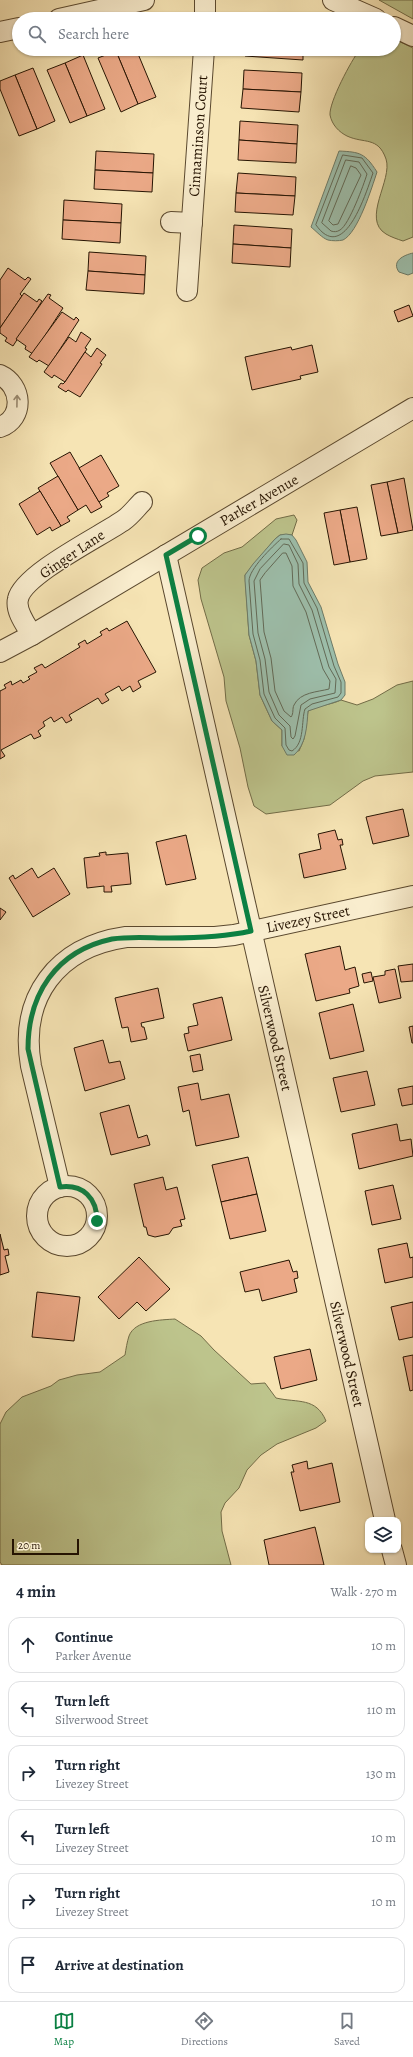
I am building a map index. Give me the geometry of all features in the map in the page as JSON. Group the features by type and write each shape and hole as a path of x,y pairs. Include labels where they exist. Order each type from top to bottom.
{"street":[{"path":"90,12 144,0"},
{"path":"205,0 205,12"},
{"path":"333,0 360,12"},
{"path":"0,32 12,29"},
{"path":"401,30 413,36"},
{"name":"Cinnaminson Court","path":"187,291 204,56"},
{"path":"171,222 192,224"},
{"path":"0,375 13,384 17,393 18,403 16,412 10,421 0,427"},
{"name":"Parker Avenue","path":"0,652 32,635 413,408"},
{"name":"Ginger Lane","path":"32,635 17,607 18,598 21,591 55,561 125,519 142,502"},
{"name":"Silverwood Street","path":"166,555 384,1517"},
{"name":"Livezey Street","path":"60,1187 28,1049 28,1030 31,1014 46,982 56,969 82,950 112,939 126,937 215,937 251,931 413,896"},
{"path":"393,1553 396,1565"}],"green space":[{"path":"379,0 413,0 413,19"},
{"path":"401,42 413,48 413,237 403,241 386,234 379,227 376,219 379,199 387,168 386,159 383,152 375,144 347,136 336,128 331,119 330,115 333,101 356,56 401,56"},
{"path":"294,515 297,520 292,535 280,535 275,539 245,575 249,635 256,661 260,695 272,721 282,730 282,746 299,751 304,739 308,711 312,709 341,700 357,705 373,699 397,685 413,681 413,772 375,776 363,781 330,805 266,814 254,806 248,787 240,748 226,701 224,677 201,599 198,580 202,568 224,553 242,547 276,519"},
{"path":"175,1319 201,1336 251,1384 265,1383 276,1398 312,1404 322,1413 326,1421 316,1428 277,1444 261,1455 247,1470 239,1488 225,1503 221,1512 222,1531 231,1565 2,1565 0,1562 0,1424 6,1412 22,1397 51,1386 59,1380 77,1375 100,1372 125,1355 129,1336 132,1331 142,1324"}],"water":[{"path":"339,151 357,153 365,157 377,172 364,209 354,229 349,236 343,240 331,241 324,238 311,227"},
{"path":"413,253 413,273 408,275 399,272 397,265 400,259"},
{"path":"280,535 292,535 296,540 307,562 308,582 321,607 345,682 345,695 341,700 308,711 303,741 298,751 294,755 287,755 282,746 282,730 272,721 260,695 256,661 249,635 245,581 245,575 253,564 275,539"}],"building":[{"path":"83,56 105,109 87,116 65,63"},
{"path":"103,56 118,56 138,104 121,112 98,58"},
{"path":"118,56 139,56 156,97 138,104"},
{"path":"245,56 303,56 303,60"},
{"path":"65,63 87,116 70,123 47,70"},
{"path":"33,68 55,121 37,129 15,75"},
{"path":"244,70 302,73 301,92 243,89"},
{"path":"15,75 37,129 19,136 0,89 0,81"},
{"path":"243,89 301,92 299,112 241,108"},
{"path":"240,121 298,125 297,144 239,140"},
{"path":"239,140 297,144 296,163 238,160"},
{"path":"96,151 154,154 153,173 95,170"},
{"path":"95,170 153,173 152,192 94,189"},
{"path":"238,173 296,177 295,196 236,193"},
{"path":"236,193 295,196 293,215 235,212"},
{"path":"64,200 122,204 121,223 63,220"},
{"path":"63,220 121,223 120,243 62,239"},
{"path":"234,225 292,229 291,248 233,244"},
{"path":"233,244 291,248 290,267 232,263"},
{"path":"89,252 146,256 145,275 88,271"},
{"path":"8,268 25,280 28,277 31,279 20,294 22,296 0,328 0,280"},
{"path":"88,271 145,275 144,294 86,290"},
{"path":"24,293 37,302 39,299 42,301 13,346 5,341 7,338 0,333 0,328"},
{"path":"48,294 51,295 49,298 63,308 33,354 25,349 26,346 16,339"},
{"path":"409,305 413,316 398,322 394,311"},
{"path":"62,312 74,320 76,317 79,320 49,366 39,360 37,362 29,357"},
{"path":"81,332 91,339 85,348 87,349 65,382 54,375 52,378 44,372 69,337 76,342"},
{"path":"312,345 318,372 300,376 301,379 252,390 245,357 291,347 292,350"},
{"path":"97,348 106,355 100,363 102,364 80,397 68,390 66,392 58,387 61,383 63,384 65,382 85,352 91,357"},
{"path":"70,452 102,507 91,513 86,505 78,510 50,463"},
{"path":"101,455 119,486 107,493 109,496 99,502 79,468"},
{"path":"58,476 78,510 67,517 70,521 61,526 38,488"},
{"path":"404,478 413,530 398,533 387,482"},
{"path":"387,482 398,533 381,536 371,485"},
{"path":"40,491 61,526 52,531 50,527 37,535 19,504"},
{"path":"357,507 367,559 350,562 340,510"},
{"path":"340,510 350,562 334,565 324,513"},
{"path":"127,621 156,672 138,681 141,687 133,692 130,686 122,691 119,686 105,694 109,700 102,704 98,698 69,715 72,720 66,723 62,717 54,722 51,717 43,722 45,726 38,731 41,736 34,739 31,734 1,750 5,756 0,759 0,691 6,688 4,685 11,681 12,685 21,680 23,683 30,679 28,677 37,672 34,668 42,664 45,668 80,647 78,644 85,640 87,644 102,635 100,632 107,628 109,631"},
{"path":"403,809 409,836 373,844 366,817"},
{"path":"335,830 338,840 342,839 343,845 340,845 346,869 304,878 299,854 321,849 318,834"},
{"path":"186,835 196,879 166,885 156,842"},
{"path":"106,852 106,855 128,853 131,884 111,886 112,892 104,892 104,886 87,888 84,858 100,856 99,853"},
{"path":"32,868 38,878 54,868 70,894 33,917 9,878 13,875 15,879"},
{"path":"0,908 6,912 0,920"},
{"path":"340,946 345,970 355,967 359,986 349,989 350,993 316,1001 305,954"},
{"path":"413,964 413,981 401,982 398,966"},
{"path":"395,969 401,998 379,1003 373,977 385,975 385,971"},
{"path":"371,972 373,981 364,983 362,974"},
{"path":"158,988 164,1018 141,1023 142,1027 144,1027 147,1039 131,1042 128,1027 122,1028 115,998"},
{"path":"222,997 232,1040 188,1051 184,1034 189,1033 188,1027 198,1025 193,1004"},
{"path":"353,1004 364,1051 330,1059 319,1013"},
{"path":"413,1026 413,1043 412,1043 409,1027"},
{"path":"103,1040 109,1063 120,1061 125,1079 85,1091 74,1048"},
{"path":"200,1054 203,1070 193,1072 190,1056"},
{"path":"367,1071 375,1105 341,1112 333,1078"},
{"path":"198,1083 201,1100 229,1094 239,1137 196,1146 189,1110 183,1112 178,1087"},
{"path":"413,1086 413,1104 402,1106 398,1089"},
{"path":"129,1105 138,1138 147,1135 150,1145 111,1155 100,1113"},
{"path":"397,1124 400,1141 411,1139 413,1156 359,1169 352,1134"},
{"path":"248,1157 257,1194 221,1202 212,1165"},
{"path":"163,1177 166,1190 177,1187 185,1219 180,1220 182,1226 173,1228 169,1234 155,1237 148,1235 146,1227 144,1227 134,1184"},
{"path":"393,1185 401,1219 372,1225 365,1191"},
{"path":"257,1194 266,1231 230,1239 221,1202"},
{"path":"0,1234 4,1250 8,1249 9,1255 5,1256 9,1272 0,1275"},
{"path":"407,1243 410,1258 413,1257 413,1277 385,1283 378,1249"},
{"path":"139,1257 170,1289 146,1311 137,1302 119,1319 98,1297"},
{"path":"289,1260 293,1272 297,1271 298,1278 294,1279 297,1292 262,1301 259,1289 245,1292 240,1272"},
{"path":"37,1292 80,1297 74,1341 32,1337"},
{"path":"413,1302 413,1337 399,1340 391,1307"},
{"path":"310,1349 317,1380 281,1389 274,1357"},
{"path":"413,1355 413,1390 410,1391 403,1357"},
{"path":"307,1461 308,1469 332,1463 340,1502 300,1511 291,1472 294,1472 292,1465"},
{"path":"315,1527 324,1565 269,1565 264,1540"}],"route":[{"path":"97,1221 97,1211 94,1202 88,1194 79,1188 70,1186 60,1187 28,1049 28,1030 31,1014 37,997 56,969 67,959 82,950 112,939 126,937 215,937 251,931 166,555 198,536"}]}
